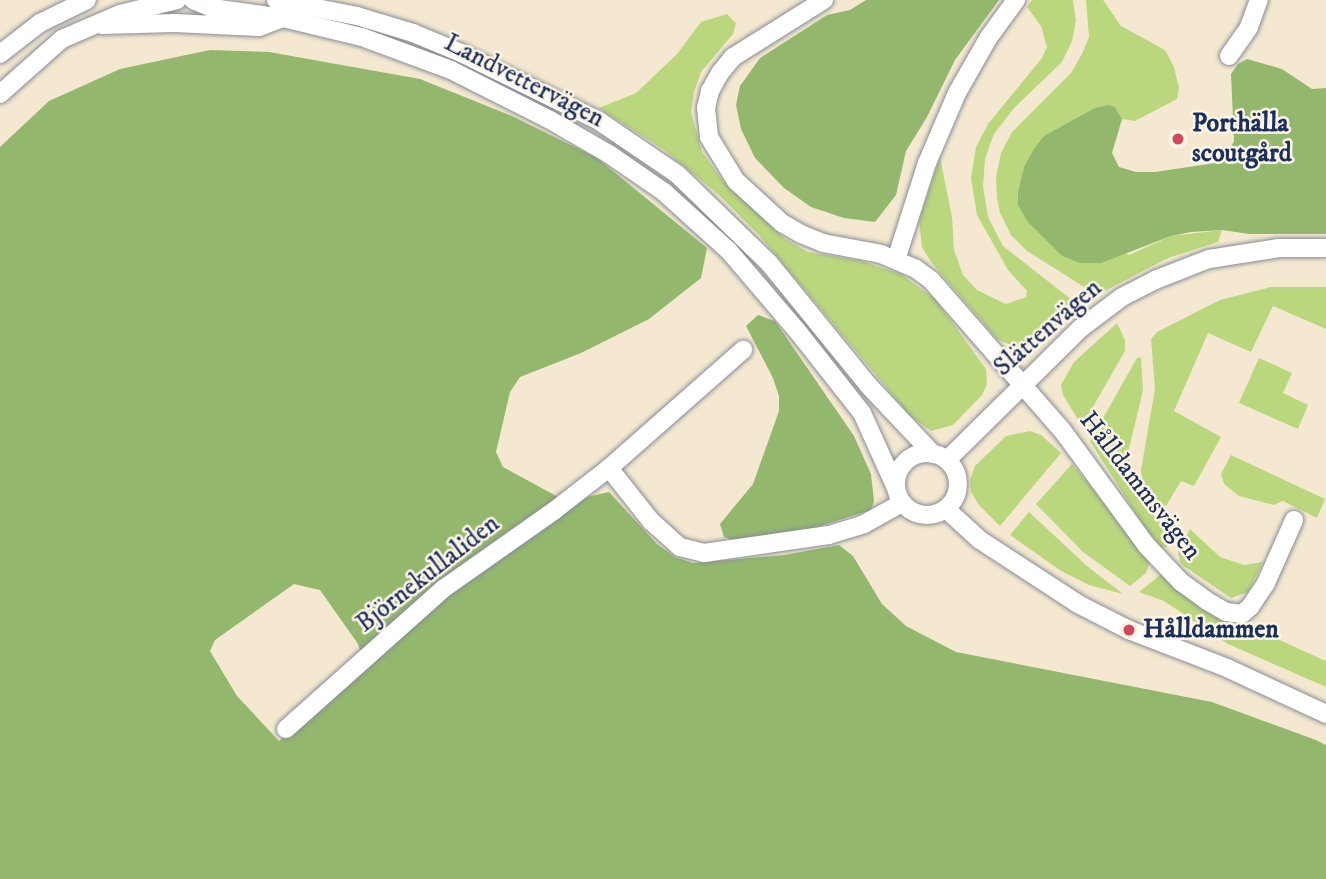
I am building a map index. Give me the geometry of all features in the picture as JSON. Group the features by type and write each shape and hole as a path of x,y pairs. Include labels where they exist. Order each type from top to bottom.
{"street":[{"path":"0,54 40,23 87,0"},
{"path":"91,25 177,0"},
{"path":"193,0 212,8 281,5"},
{"path":"824,0 748,46 719,73 706,108 709,137 736,180 782,223 823,243 861,249 896,260 931,280 1022,384"},
{"path":"896,260 927,163 952,103 971,65 1016,0"},
{"path":"1230,56 1249,27 1259,0"},
{"name":"Landvettervägen","path":"0,94 62,39 91,25 174,23 259,27 281,5"},
{"name":"Landvettervägen","path":"281,5 357,16 414,33 461,53 599,121 677,174 769,264 875,393 940,457"},
{"name":"Landvettervägen","path":"281,5 451,70 551,120 609,153 664,192 729,251 862,413 899,495"},
{"name":"Slättenvägen","path":"940,457 1099,314 1155,280 1209,259 1238,253 1279,248 1326,248"},
{"name":"Björnekullaliden","path":"286,729 443,589 555,510 609,468 743,350"},
{"name":"Hålldammsvägen","path":"1022,384 1078,449 1128,522 1166,568 1207,601 1226,612 1242,614 1258,597 1294,520"},
{"path":"917,454 940,457 957,474 958,485 953,501 946,509 934,515 922,515 899,495 898,472 904,463 917,454"},
{"path":"609,468 651,521 680,547 704,553 829,535 864,524 899,495"},
{"path":"946,509 980,540 1078,604 1129,630 1227,668 1326,714"}],"green space":[{"path":"866,0 999,0 955,60 927,117 906,151 896,195 875,222 844,218 811,207 784,188 755,158 741,129 736,105 740,86 760,58 827,15 850,10"},
{"path":"1032,0 1073,0 1076,21 1072,41 1062,62 1014,108 994,134 985,159 983,186 988,217 1003,246 1081,307 1031,344 1017,347 998,340 931,262 922,247 919,221 940,157 952,217 954,250 963,275 977,290 1006,304 1026,297 1027,291 1008,270 977,215 971,178 976,147 988,124 1042,58 1047,47 1041,26 1027,7"},
{"path":"1086,0 1103,0 1121,26 1165,50 1174,67 1179,88 1177,99 1135,121 1122,119 1115,107 1076,120 1044,136 1024,167 1018,191 1129,255 1171,236 1222,230 1218,242 1168,258 1097,295 1027,251 1011,235 1000,213 996,177 1001,153 1012,132 1071,73 1082,54 1089,37"},
{"path":"727,14 736,23 733,34 701,72 694,92 691,112 702,152 723,181 785,239 808,252 861,261 901,274 936,300 986,369 987,384 982,395 953,425 931,431 910,416 760,236 718,194 664,150 599,108 636,93 677,54 701,22"},
{"path":"210,50 269,52 420,79 512,116 597,158 707,248 701,278 649,319 581,353 520,377 510,392 496,452 503,467 560,498 587,497 609,492 657,544 675,557 693,563 784,555 839,545 853,556 882,604 906,626 956,652 1212,702 1326,745 1326,879 0,879 0,147 49,101 120,69","holes":["294,584 320,590 358,644 366,667 279,741 237,696 210,651 215,640"]},
{"path":"1247,59 1282,69 1312,89 1326,88 1326,234 1249,234 1222,230 1191,232 1171,236 1101,263 1080,263 1062,256 1028,222 1018,205 1018,191 1024,167 1034,149 1044,136 1095,108 1109,105 1115,107 1122,119 1112,153 1119,167 1136,172 1155,172 1215,163 1228,153 1234,141 1231,74 1238,64"},
{"path":"1271,287 1326,287 1326,329 1273,306 1251,352 1208,333 1174,411 1221,437 1194,486 1181,481 1166,506 1153,501 1143,484 1141,470 1155,389 1151,339 1157,332 1220,300"},
{"path":"758,315 775,321 854,436 871,474 874,501 871,510 811,529 732,540 724,537 720,524 753,484 779,411 779,396 773,378 746,326"},
{"path":"1117,323 1125,340 1125,351 1082,426 1063,395 1061,385 1074,362"},
{"path":"1141,357 1143,390 1129,449 1129,476 1144,506 1171,533 1167,547 1161,547 1143,525 1090,441 1137,358"},
{"path":"1259,358 1292,373 1283,393 1308,405 1298,429 1239,403"},
{"path":"1030,431 1041,435 1061,453 1000,526 979,505 971,492 970,480 975,466 1006,436"},
{"path":"1231,455 1325,499 1317,518 1283,501 1274,505 1239,496 1224,484 1221,474"},
{"path":"1072,464 1151,559 1146,573 1130,586 1083,552 1036,504"},
{"path":"1029,512 1087,566 1123,594 1089,585 1061,571 1010,535"},
{"path":"1190,529 1220,557 1244,565 1263,562 1248,592 1231,598 1181,564 1178,553"},
{"path":"1164,572 1220,613 1326,661 1326,687 1228,644 1164,601 1139,592"}],"place":[{"name":"Porthälla scoutgård","path":"1178,139"},
{"name":"Hålldammen","path":"1129,630"}]}
